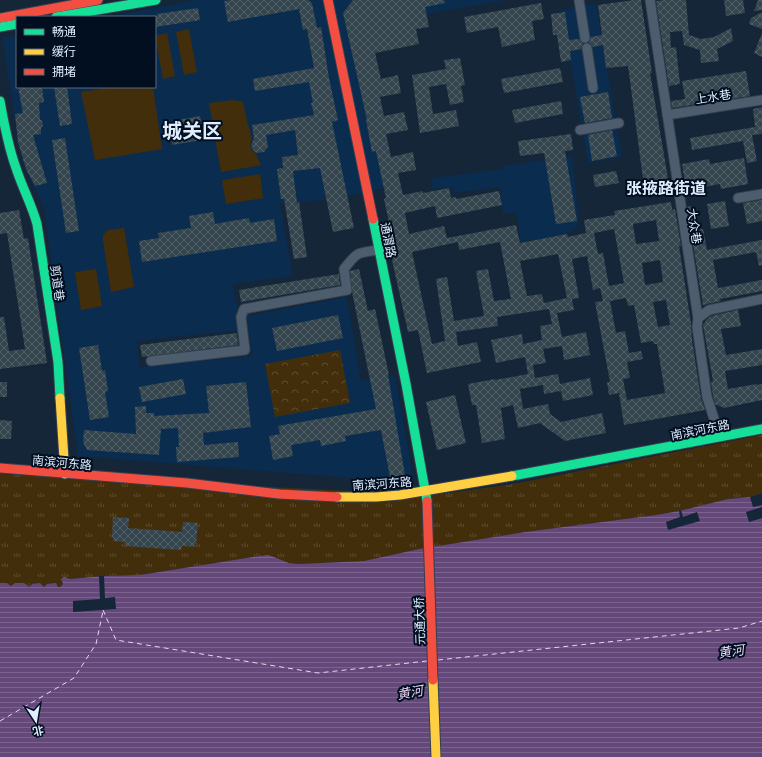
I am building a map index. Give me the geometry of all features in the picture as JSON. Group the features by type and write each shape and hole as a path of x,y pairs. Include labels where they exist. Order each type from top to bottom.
{"main road":[{"path":"0,18 98,0"},
{"path":"62,16 156,0"},
{"name":"通渭路","path":"328,0 406,384 424,488"},
{"path":"0,27 16,24"},
{"name":"剪道巷","path":"0,101 13,160 37,223 58,362 65,471"},
{"name":"南滨河东路","path":"424,488 762,422"},
{"name":"南滨河东路","path":"0,468 65,471 298,489 371,490 424,488 762,429"},
{"name":"南滨河东路","path":"0,462 65,471"},
{"name":"元通大桥","path":"424,488 427,504 436,757"}],"street":[{"path":"579,0 585,38"},
{"name":"大众巷","path":"650,0 698,318 697,327 708,397 718,431"},
{"path":"586,48 593,88"},
{"name":"上水巷","path":"667,115 762,100"},
{"path":"580,130 619,123"},
{"path":"738,198 762,194"},
{"path":"151,361 245,350 241,317 244,309 347,290 344,269 347,264 360,252 379,250"},
{"path":"698,318 709,310 762,299"}],"shaded area":[{"path":"195,0 507,0 362,25 395,186 336,199 280,204 293,276 233,284 241,330 137,341 140,367 253,356 246,316 347,297 361,381 395,375 414,483 78,456 44,209 22,161 2,38 16,35 16,88 156,88 156,16 113,16"},
{"path":"596,4 622,157 588,163 562,10"},
{"path":"572,156 579,225 567,234 520,242 517,213 503,214 500,187 454,193 452,187 432,189 431,178 502,169 502,166"}],"green space":[{"path":"189,29 197,72 184,75 176,32"},
{"path":"167,33 175,76 163,79 156,36"},
{"path":"106,88 153,88 162,149 95,160 81,92"},
{"path":"234,100 243,102 252,138 250,145 261,165 221,172 209,103"},
{"path":"260,174 263,198 226,204 222,180"},
{"path":"124,228 134,287 111,292 103,235 108,230"},
{"path":"96,269 102,306 81,310 75,272"},
{"path":"340,350 350,403 275,417 265,364"},
{"path":"762,435 762,493 750,497 728,499 679,511 525,532 419,549 364,561 299,564 289,563 266,555 140,575 70,579 64,577 61,580 63,584 60,587 56,584 47,584 44,587 41,584 31,584 29,587 25,584 11,586 7,583 0,583 0,474 434,495 513,484"}],"water":[{"name":"黄河","path":"762,493 762,757 0,757 0,583 7,583 11,586 15,583 24,583 29,587 32,584 40,583 44,587 47,584 56,583 58,587 60,587 63,584 61,579 64,577 70,579 140,575 266,555 289,563 299,564 364,561 419,549 525,532 656,515 728,499 750,497"}],"pier":[{"path":"762,493 762,505 753,507 750,497"},
{"path":"762,507 762,518 749,522 746,512"},
{"path":"681,510 683,517 697,512 700,521 668,530 666,522 680,517 679,511"},
{"path":"99,576 104,576 105,598 115,597 116,609 73,612 73,601 100,599"}],"building":[{"path":"308,0 312,3 317,28 321,27 329,78 338,120 332,122 354,228 333,232 320,168 293,171 307,257 294,259 284,199 281,199 277,169 283,168 282,157 298,155 295,130 266,135 268,147 264,152 257,153 251,145 254,138 252,125 314,115 309,82 255,91 253,79 314,68 307,29 303,30 299,9 228,22 224,1"},
{"path":"353,0 444,0 445,3 425,7 429,27 416,29 419,44 375,53 381,79 398,75 401,93 380,97 384,116 404,112 408,130 386,134 391,157 413,152 416,170 398,173 403,195 449,188 451,198 456,197 456,199 499,191 502,205 437,218 435,206 405,213 409,234 444,226 447,238 516,225 520,243 567,234 568,237 586,233 584,220 615,215 614,211 671,202 672,210 675,209 692,340 701,398 705,410 624,425 619,393 609,395 607,382 610,382 595,302 603,301 600,288 593,290 587,256 572,259 579,298 572,299 574,310 557,313 562,337 586,332 590,355 564,360 562,346 543,349 546,363 533,365 535,378 558,374 560,384 590,378 593,395 563,401 561,391 544,394 543,385 520,389 523,409 548,404 550,414 561,422 602,413 606,433 565,441 540,423 518,428 513,405 501,408 505,439 482,443 476,405 472,405 468,384 528,374 525,357 496,363 491,340 522,334 523,344 542,340 540,326 552,324 549,309 497,317 498,326 456,332 458,346 477,342 481,362 427,373 418,330 408,332 388,242 393,241 384,199 386,198 376,151 372,152 367,120 343,13","holes":["656,220 659,241 636,244 633,224","614,229 624,283 609,286 603,253 598,254 594,233","458,242 459,250 500,242 511,299 494,301 488,269 476,271 484,316 454,321 447,277 436,279 445,341 432,344 412,252","558,254 567,298 544,303 542,294 527,296 520,261","660,260 663,282 645,285 642,263","626,298 628,306 634,305 641,343 653,341 654,344 657,344 665,393 627,400 623,379 630,378 627,362 643,359 641,351 629,353 625,331 616,333 610,301","666,300 670,325 658,327 653,302"]},
{"path":"641,0 652,73 650,73 670,190 645,194 628,66 606,68 603,45 593,47 589,42 591,37 602,35 598,5"},
{"path":"686,0 689,35 701,39 714,37 731,28 733,41 717,49 719,61 701,63 700,50 684,45 682,31 670,32 671,48 676,47 680,84 669,86 656,1"},
{"path":"724,0 743,0 745,13 726,16"},
{"path":"758,0 762,0 762,10 754,11"},
{"path":"541,3 544,19 532,21 535,40 502,47 498,27 467,33 464,17"},
{"path":"198,8 200,20 156,27 157,14"},
{"path":"565,12 569,40 579,39 583,44 581,49 570,51 571,60 561,62 557,35 553,35 551,14"},
{"path":"762,12 762,29 749,24 751,18"},
{"path":"762,33 762,57 754,53"},
{"path":"460,58 465,85 461,86 464,102 450,105 446,84 429,87 433,114 456,110 459,126 420,133 412,75 446,69 444,60"},
{"path":"560,68 563,82 504,93 501,79"},
{"path":"746,71 750,96 672,108 671,101 685,99 682,81"},
{"path":"18,88 42,88 44,102 39,103 40,120 42,120 43,127 41,127 41,134 33,135 47,183 35,186 26,169 18,142 15,114 23,113"},
{"path":"54,88 67,88 72,124 60,126"},
{"path":"608,92 612,118 585,123 580,97"},
{"path":"561,101 563,114 515,123 512,110"},
{"path":"762,107 762,134 752,135 757,161 747,163 743,141 692,150 690,138 755,127 753,109"},
{"path":"200,116 201,122 205,121 208,139 172,145 169,127 174,126 173,121"},
{"path":"612,130 617,156 592,161 588,135"},
{"path":"571,134 573,150 565,151 577,221 556,224 544,153 520,156 518,141"},
{"path":"65,138 79,231 66,233 52,140"},
{"path":"744,158 748,184 721,189 720,184 686,190 682,164 709,159 710,164"},
{"path":"616,171 619,183 595,187 593,175"},
{"path":"762,200 762,221 747,224 743,203"},
{"path":"725,201 729,226 711,229 707,204"},
{"path":"691,206 695,230 703,229 707,250 762,240 762,265 759,266 756,252 713,260 718,288 762,280 762,291 720,299 721,301 703,305 687,207"},
{"path":"19,210 24,239 28,238 47,363 0,369 0,317 4,317 9,351 25,349 7,233 0,234 0,213"},
{"path":"213,212 215,224 249,218 250,223 274,219 277,241 142,262 139,241 159,238 158,233 191,228 189,216"},
{"path":"359,269 368,311 375,309 389,375 405,475 390,477 381,430 345,436 346,441 321,446 320,440 291,445 293,456 273,460 269,436 280,434 278,426 376,409 352,292 350,271"},
{"path":"339,274 340,285 241,302 239,290"},
{"path":"738,310 741,326 721,329 726,355 762,349 762,365 725,371 728,389 762,384 762,400 724,408 715,404 711,382 713,381 703,325 711,316"},
{"path":"338,315 343,338 277,351 272,328"},
{"path":"237,333 238,345 142,357 140,345"},
{"path":"98,345 102,371 105,370 108,391 105,392 109,417 90,420 79,348"},
{"path":"183,379 186,394 142,402 139,387"},
{"path":"0,382 7,382 7,397 0,397"},
{"path":"246,382 251,427 203,433 204,445 238,442 239,457 177,462 176,447 179,447 178,428 161,429 159,455 87,450 83,442 84,430 136,434 135,407 146,406 146,413 154,413 154,416 209,413 206,386"},
{"path":"455,395 466,443 437,450 426,402"},
{"path":"0,420 12,421 11,439 0,439"},
{"path":"113,517 129,518 128,528 182,532 183,522 198,523 196,544 194,547 182,546 181,550 125,546 126,542 113,541"}],"ferry route":[{"path":"103,610 116,640 318,673 427,661"},
{"path":"0,721 74,678 96,644 103,611"},
{"path":"438,660 739,628 762,621"}],"traffic: fast":[{"path":"62,16 156,0"},
{"path":"0,27 16,24"},
{"path":"0,101 5,127 18,175 37,224 58,362 60,398"},
{"path":"373,219 406,384 427,501"},
{"path":"512,476 762,429"}],"traffic: slow":[{"path":"60,398 65,474"},
{"path":"337,497 376,497 400,495 512,476"},
{"path":"433,680 436,757"}],"traffic: jam":[{"path":"0,18 98,0"},
{"path":"328,0 373,219"},
{"path":"0,468 187,483 279,494 337,497"},
{"path":"427,501 433,680"}],"district":[{"name":"城关区","path":"192,130"},
{"name":"张掖路街道","path":"666,187"}]}
